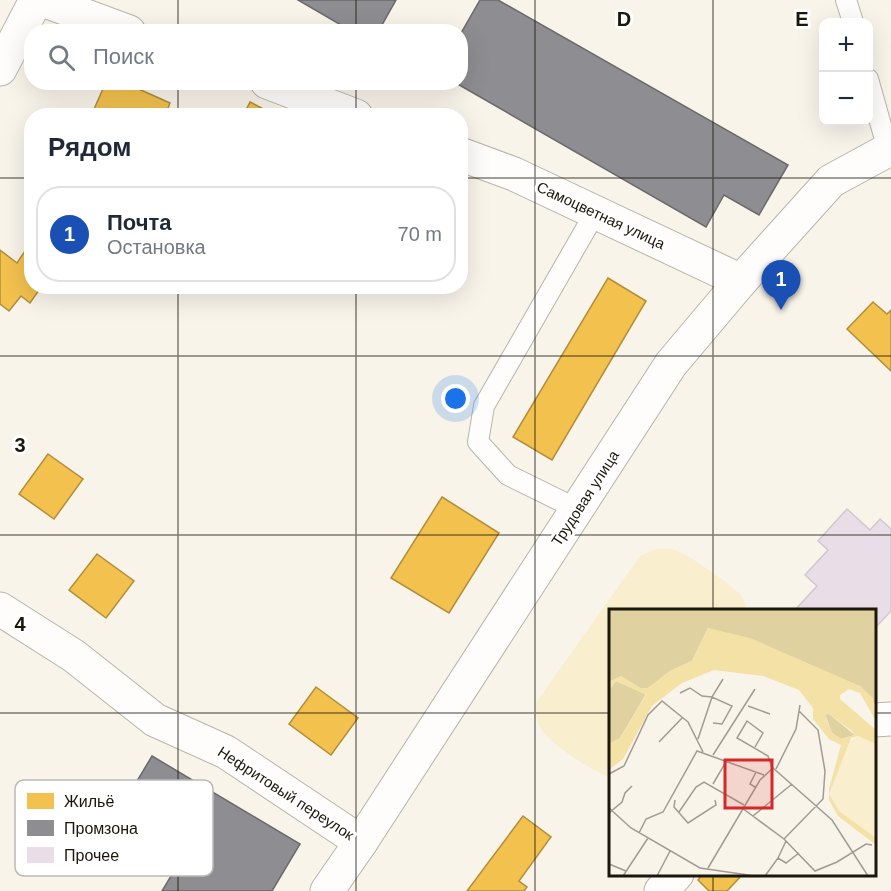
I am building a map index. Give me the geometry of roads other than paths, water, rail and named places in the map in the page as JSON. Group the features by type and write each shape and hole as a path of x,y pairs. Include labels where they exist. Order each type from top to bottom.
{"street":[{"path":"0,69 36,0"},
{"path":"43,0 108,24"},
{"path":"288,90 335,108"},
{"name":"Трудовая улица","path":"327,891 671,364 741,281 831,181 890,150"},
{"name":"Самоцветная улица","path":"468,157 514,174 741,281"},
{"name":"Нефритовый переулок","path":"0,609 74,656 155,720 226,752 361,842"},
{"path":"876,720 891,719"},
{"path":"662,891 675,876"}],"lane":[{"path":"846,0 852,18"},
{"path":"873,95 890,150"},
{"path":"577,509 508,475 478,442 484,406 596,213"}],"place":[{"name":"Почта","path":"781,310"}]}
